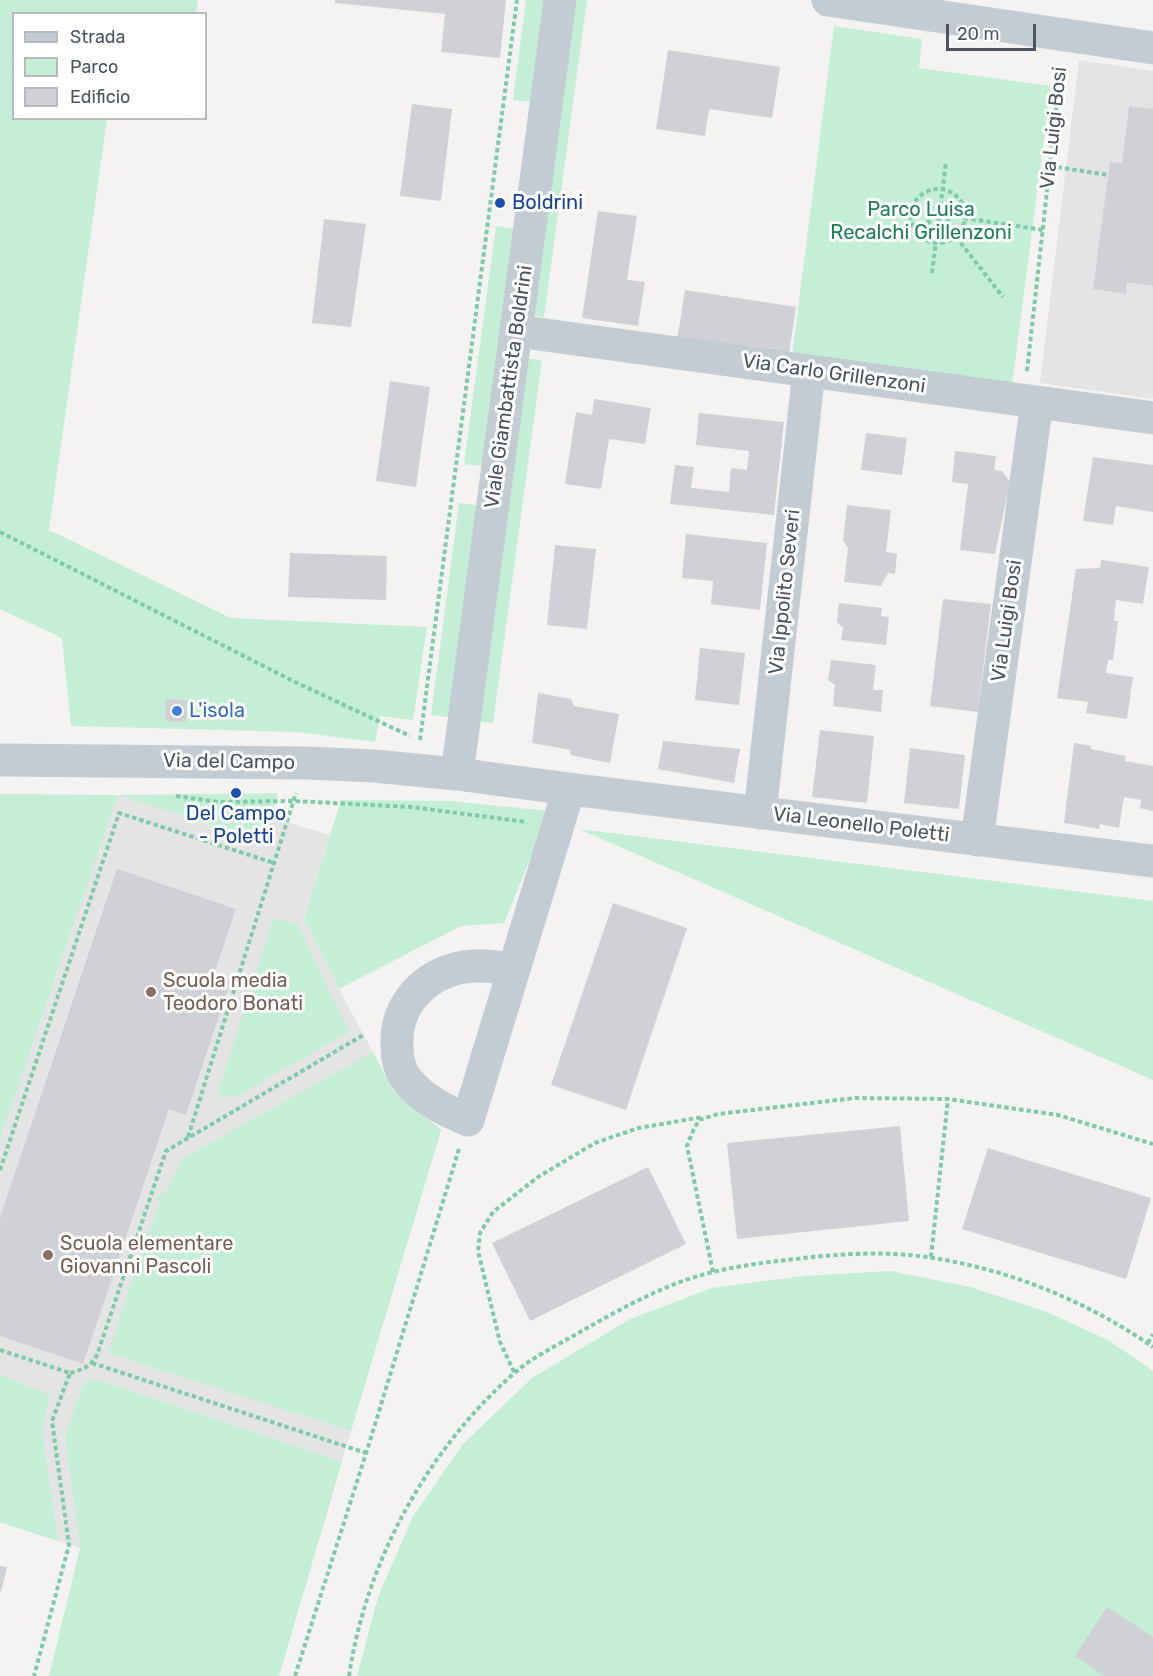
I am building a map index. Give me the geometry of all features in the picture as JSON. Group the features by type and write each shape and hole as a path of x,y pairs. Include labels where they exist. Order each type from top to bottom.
{"street":[{"name":"Viale Giambattista Boldrini","path":"457,774 560,0"},
{"path":"828,0 1153,48"},
{"name":"Via Carlo Grillenzoni","path":"516,331 1153,418"},
{"name":"Via Ippolito Severi","path":"760,813 809,371"},
{"name":"Via Luigi Bosi","path":"977,840 1031,401"},
{"name":"Via del Campo","path":"0,760 308,763 418,755 457,774"},
{"name":"Via Leonello Poletti","path":"457,774 1153,861"},
{"path":"514,969 484,966 463,967 431,980 417,990 405,1005 396,1036 397,1058 404,1075 417,1090 435,1104 468,1120 569,789"}],"path":[{"path":"0,532 295,682 418,755 517,0"},
{"name":"Via Luigi Bosi","path":"1031,401 1043,230 1065,35"},
{"path":"932,273 946,162"},
{"path":"1050,166 1108,175"},
{"path":"943,190 955,195 961,202 964,210 964,224 956,237 948,242 927,241 920,236 912,222 912,211 915,202 927,192 943,190"},
{"path":"941,205 948,210 948,220 946,224 938,227 930,224 927,214 933,206 941,205"},
{"path":"873,207 912,211"},
{"path":"964,218 1043,230"},
{"path":"956,237 1003,297"},
{"path":"188,1138 297,793"},
{"path":"167,794 218,802 294,801 411,807 558,826"},
{"path":"0,1170 120,813 274,863"},
{"path":"0,1350 70,1373 92,1363 166,1151 364,1034 396,1036"},
{"path":"514,1372 500,1342 478,1251 480,1233 493,1212 538,1177 595,1143 638,1128 718,1114 855,1098 948,1099 1058,1115 1153,1144"},
{"path":"931,1257 948,1099"},
{"path":"713,1272 687,1146 699,1120 718,1114"},
{"path":"295,1676 452,1173"},
{"path":"349,1676 354,1646 369,1594 388,1544 423,1480 442,1452 484,1402 514,1372 561,1343 680,1282 751,1264 801,1258 857,1254 931,1257 999,1273 1047,1291 1088,1308 1153,1347"},
{"path":"1148,1343 1153,1334"},
{"path":"92,1363 366,1453"},
{"path":"34,1676 69,1545 52,1421 70,1373"}],"shaded area":[{"path":"1079,60 1153,71 1153,399 1040,383"},
{"path":"118,795 264,843 272,818 330,835 304,919 393,1090 441,1130 296,1614 0,1522 0,1140"}],"green space":[{"path":"0,0 198,0 196,12 12,12 12,120 107,120 49,530 231,618 427,627 413,720 380,716 375,742 296,732 71,726 62,638 0,609"},
{"path":"526,0 546,0 534,102 513,100"},
{"path":"565,0 587,0 544,317 524,314"},
{"name":"Parco Luisa Recalchi Grillenzoni","path":"834,26 922,39 919,68 1051,86 1012,385 792,356"},
{"path":"496,226 517,229 485,466 464,464"},
{"path":"517,357 542,360 493,723 472,721"},
{"path":"459,503 483,506 455,718 431,715"},
{"path":"278,793 265,843 118,795"},
{"path":"0,794 118,795 0,1140"},
{"path":"341,800 450,801 550,811 504,923 461,926 339,989 304,919"},
{"path":"579,829 1153,901 1153,1080 1103,1058"},
{"path":"273,919 297,923 349,1032 235,1097 217,1095"},
{"path":"373,1052 393,1090 441,1130 351,1431 108,1353 149,1229 160,1206 156,1197 167,1191 182,1159"},
{"path":"891,1271 970,1287 1047,1312 1108,1340 1153,1371 1153,1676 357,1676 378,1597 413,1516 463,1444 532,1378 630,1319 712,1288 803,1276"},
{"path":"0,1375 50,1395 42,1431 58,1541 0,1522"},
{"path":"99,1380 342,1462 279,1676 49,1676 80,1548 65,1435 84,1382"}],"building":[{"path":"335,0 506,0 500,58 441,52 445,14 335,3"},
{"path":"668,50 780,67 772,118 709,109 705,136 656,129"},
{"path":"412,104 452,109 441,201 400,196"},
{"path":"1129,106 1153,109 1153,286 1127,282 1126,294 1093,289 1110,162 1122,163"},
{"path":"598,211 637,216 627,280 645,282 638,326 582,318"},
{"path":"324,219 366,224 351,327 312,323"},
{"path":"685,290 796,307 789,354 677,341"},
{"path":"390,381 430,387 416,487 376,481"},
{"path":"594,399 651,408 645,444 609,439 601,489 565,484 576,412 592,415"},
{"path":"699,413 784,422 774,515 670,504 675,465 694,467 691,488 729,492 731,468 747,470 749,451 696,445"},
{"path":"866,433 907,438 902,475 861,470"},
{"path":"955,451 996,456 994,470 1002,471 1010,482 995,554 960,550 968,484 952,482"},
{"path":"1093,457 1153,465 1153,512 1116,506 1113,525 1083,521"},
{"path":"847,505 891,510 886,552 897,554 895,574 888,573 881,586 844,582 848,548 843,540"},
{"path":"686,534 767,543 760,610 711,604 713,581 682,578"},
{"path":"555,545 596,549 587,629 547,625"},
{"path":"290,553 387,556 386,600 288,597"},
{"path":"1101,560 1149,567 1143,604 1116,600 1114,621 1118,621 1113,660 1108,660 1106,673 1133,677 1127,719 1086,713 1088,702 1057,698 1076,569 1100,568"},
{"path":"943,599 991,604 978,712 930,706"},
{"path":"839,603 882,608 881,616 889,617 886,645 841,640 843,628 837,622"},
{"path":"700,648 745,653 739,705 695,700"},
{"path":"831,660 876,665 873,690 883,690 881,712 833,706 835,685 828,680"},
{"path":"538,693 571,699 574,706 619,714 610,763 570,755 571,750 532,743"},
{"path":"165,699 187,700 186,722 165,721"},
{"path":"820,730 874,736 867,803 812,797"},
{"path":"663,741 740,749 734,783 658,769"},
{"path":"1074,743 1126,756 1125,761 1153,766 1153,811 1140,808 1141,800 1124,797 1119,828 1100,824 1099,829 1064,823"},
{"path":"910,748 965,755 959,809 904,803"},
{"path":"117,869 236,909 214,974 231,980 186,1115 169,1109 83,1364 0,1336 0,1218"},
{"path":"613,903 687,928 626,1110 551,1085"},
{"path":"900,1126 909,1221 737,1239 727,1143"},
{"path":"988,1148 1151,1198 1126,1279 962,1229"},
{"path":"648,1167 686,1244 530,1321 492,1243"},
{"path":"0,1566 7,1567 1,1592 0,1591"},
{"path":"1107,1607 1153,1637 1153,1676 1105,1676 1075,1656"}],"place":[{"name":"Boldrini","path":"500,203"},
{"name":"L'isola","path":"177,711"},
{"name":"Del Campo - Poletti","path":"236,793"},
{"name":"Scuola media Teodoro Bonati","path":"151,992"},
{"name":"Scuola elementare Giovanni Pascoli","path":"48,1255"}]}
